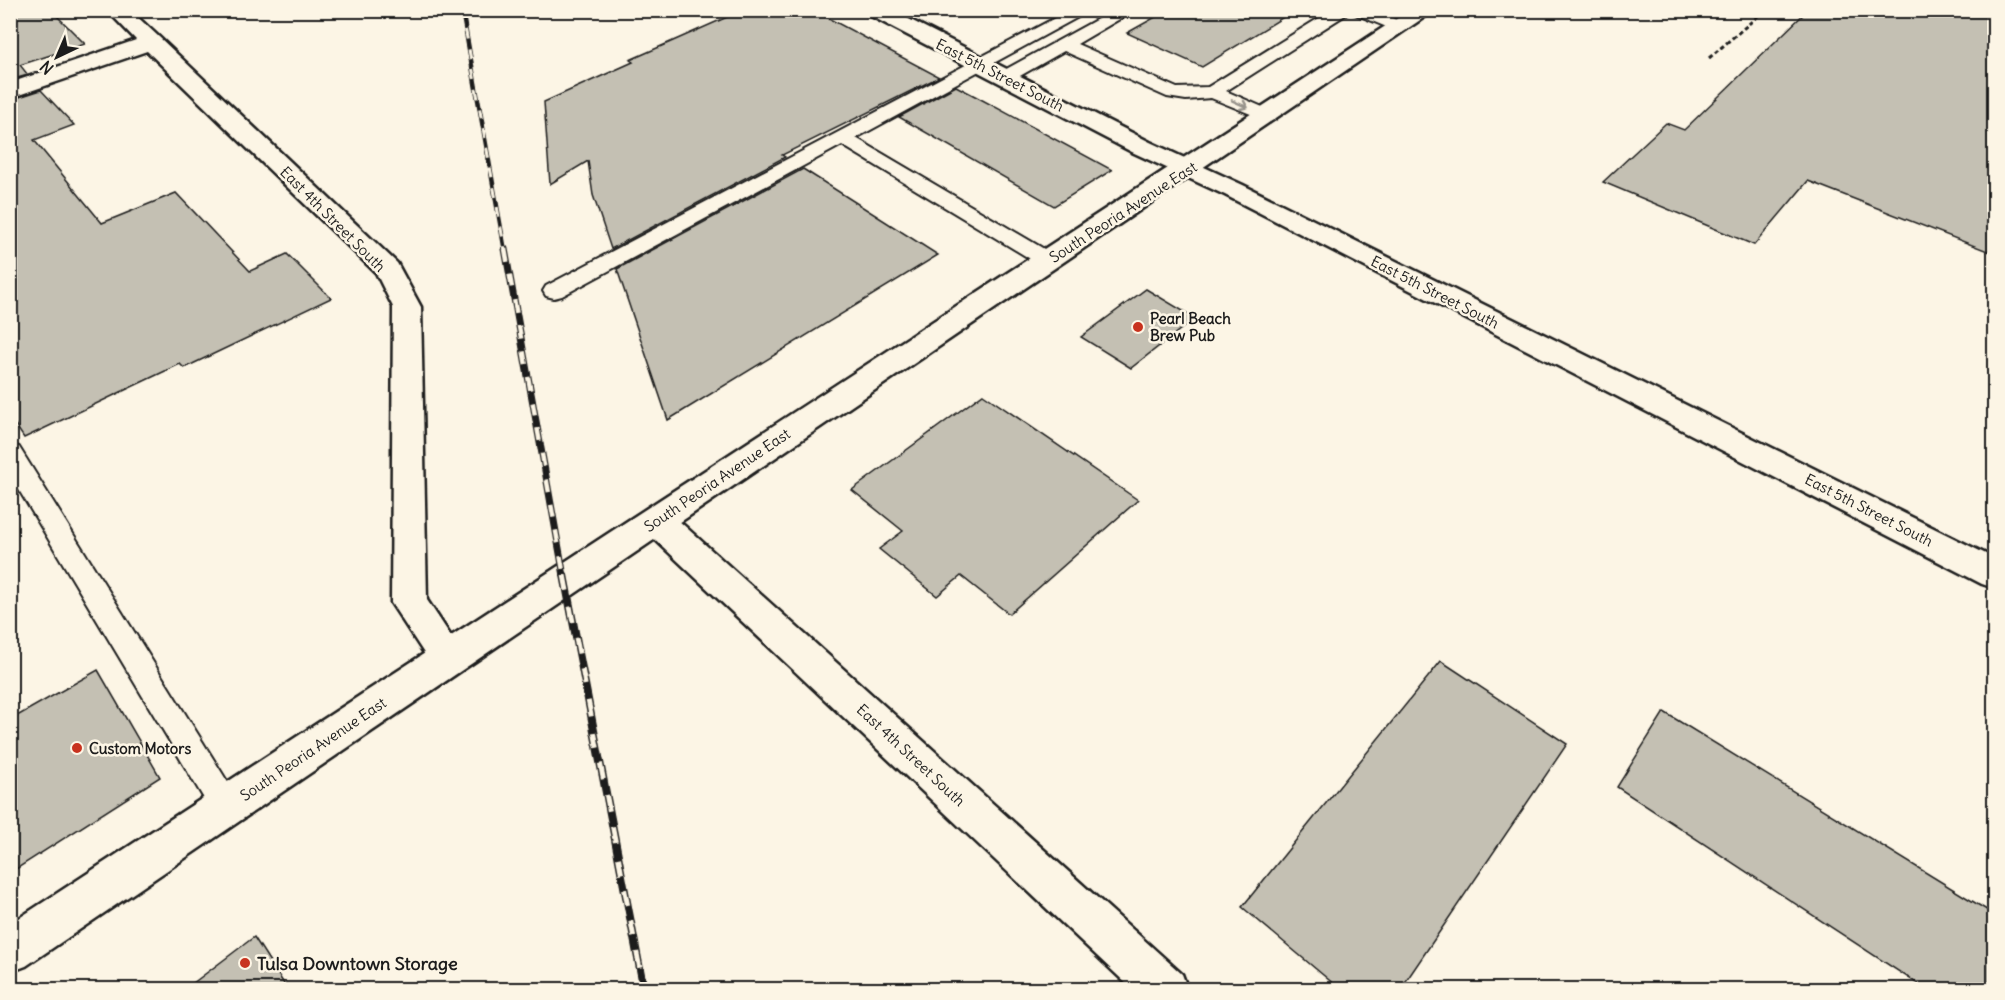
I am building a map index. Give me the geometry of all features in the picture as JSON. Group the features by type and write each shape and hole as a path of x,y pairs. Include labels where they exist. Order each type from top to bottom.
{"street":[{"name":"East 4th Street South","path":"117,10 387,269 407,307 409,603 448,658"},
{"name":"East 5th Street South","path":"874,10 1995,574"},
{"name":"South Peoria Avenue East","path":"10,950 1189,169 1425,10"},
{"path":"10,91 151,42"},
{"name":"East 4th Street South","path":"656,520 1166,990"}],"lane":[{"path":"992,71 1083,10"},
{"path":"554,291 843,138 992,71 1064,45 1127,10"},
{"path":"1064,45 1173,93 1186,95 1213,92 1344,10"},
{"path":"1358,10 1400,27"},
{"path":"1213,92 1268,116"},
{"path":"843,138 1049,261"},
{"path":"10,453 226,807"}],"path":[{"path":"1709,58 1765,10"}],"building":[{"path":"10,10 51,10 85,44 20,65 28,75 10,80"},
{"path":"743,10 813,10 939,77 782,155 785,157 611,249 593,195 588,161 550,184 544,102 633,62 630,60"},
{"path":"1168,10 1295,10 1202,67 1127,33"},
{"path":"1808,10 1995,10 1995,254 1808,181 1754,245 1603,182 1666,123 1684,130"},
{"path":"956,86 1112,170 1054,206 899,117"},
{"path":"41,90 74,125 34,140 102,223 176,193 250,271 287,254 331,298 184,368 180,364 24,438 10,417 10,100"},
{"path":"803,169 938,255 668,420 617,269"},
{"name":"Pearl Beach Brew Pub","path":"1146,289 1195,318 1131,368 1081,337"},
{"path":"983,394 1138,500 1009,614 961,576 937,596 879,549 903,531 852,490"},
{"path":"1441,661 1567,744 1400,990 1341,990 1242,907"},
{"name":"Custom Motors","path":"98,670 160,777 10,873 10,720"},
{"path":"1664,712 1995,915 1995,990 1927,990 1617,787"},
{"name":"Tulsa Downtown Storage","path":"254,937 288,990 184,990"}],"railway":[{"path":"462,10 505,251"},
{"path":"505,249 564,576"},
{"path":"564,575 644,990"}],"place":[{"name":"Pearl Beach Brew Pub","path":"1138,327"},
{"name":"Custom Motors","path":"77,748"},
{"name":"Tulsa Downtown Storage","path":"245,963"}]}
